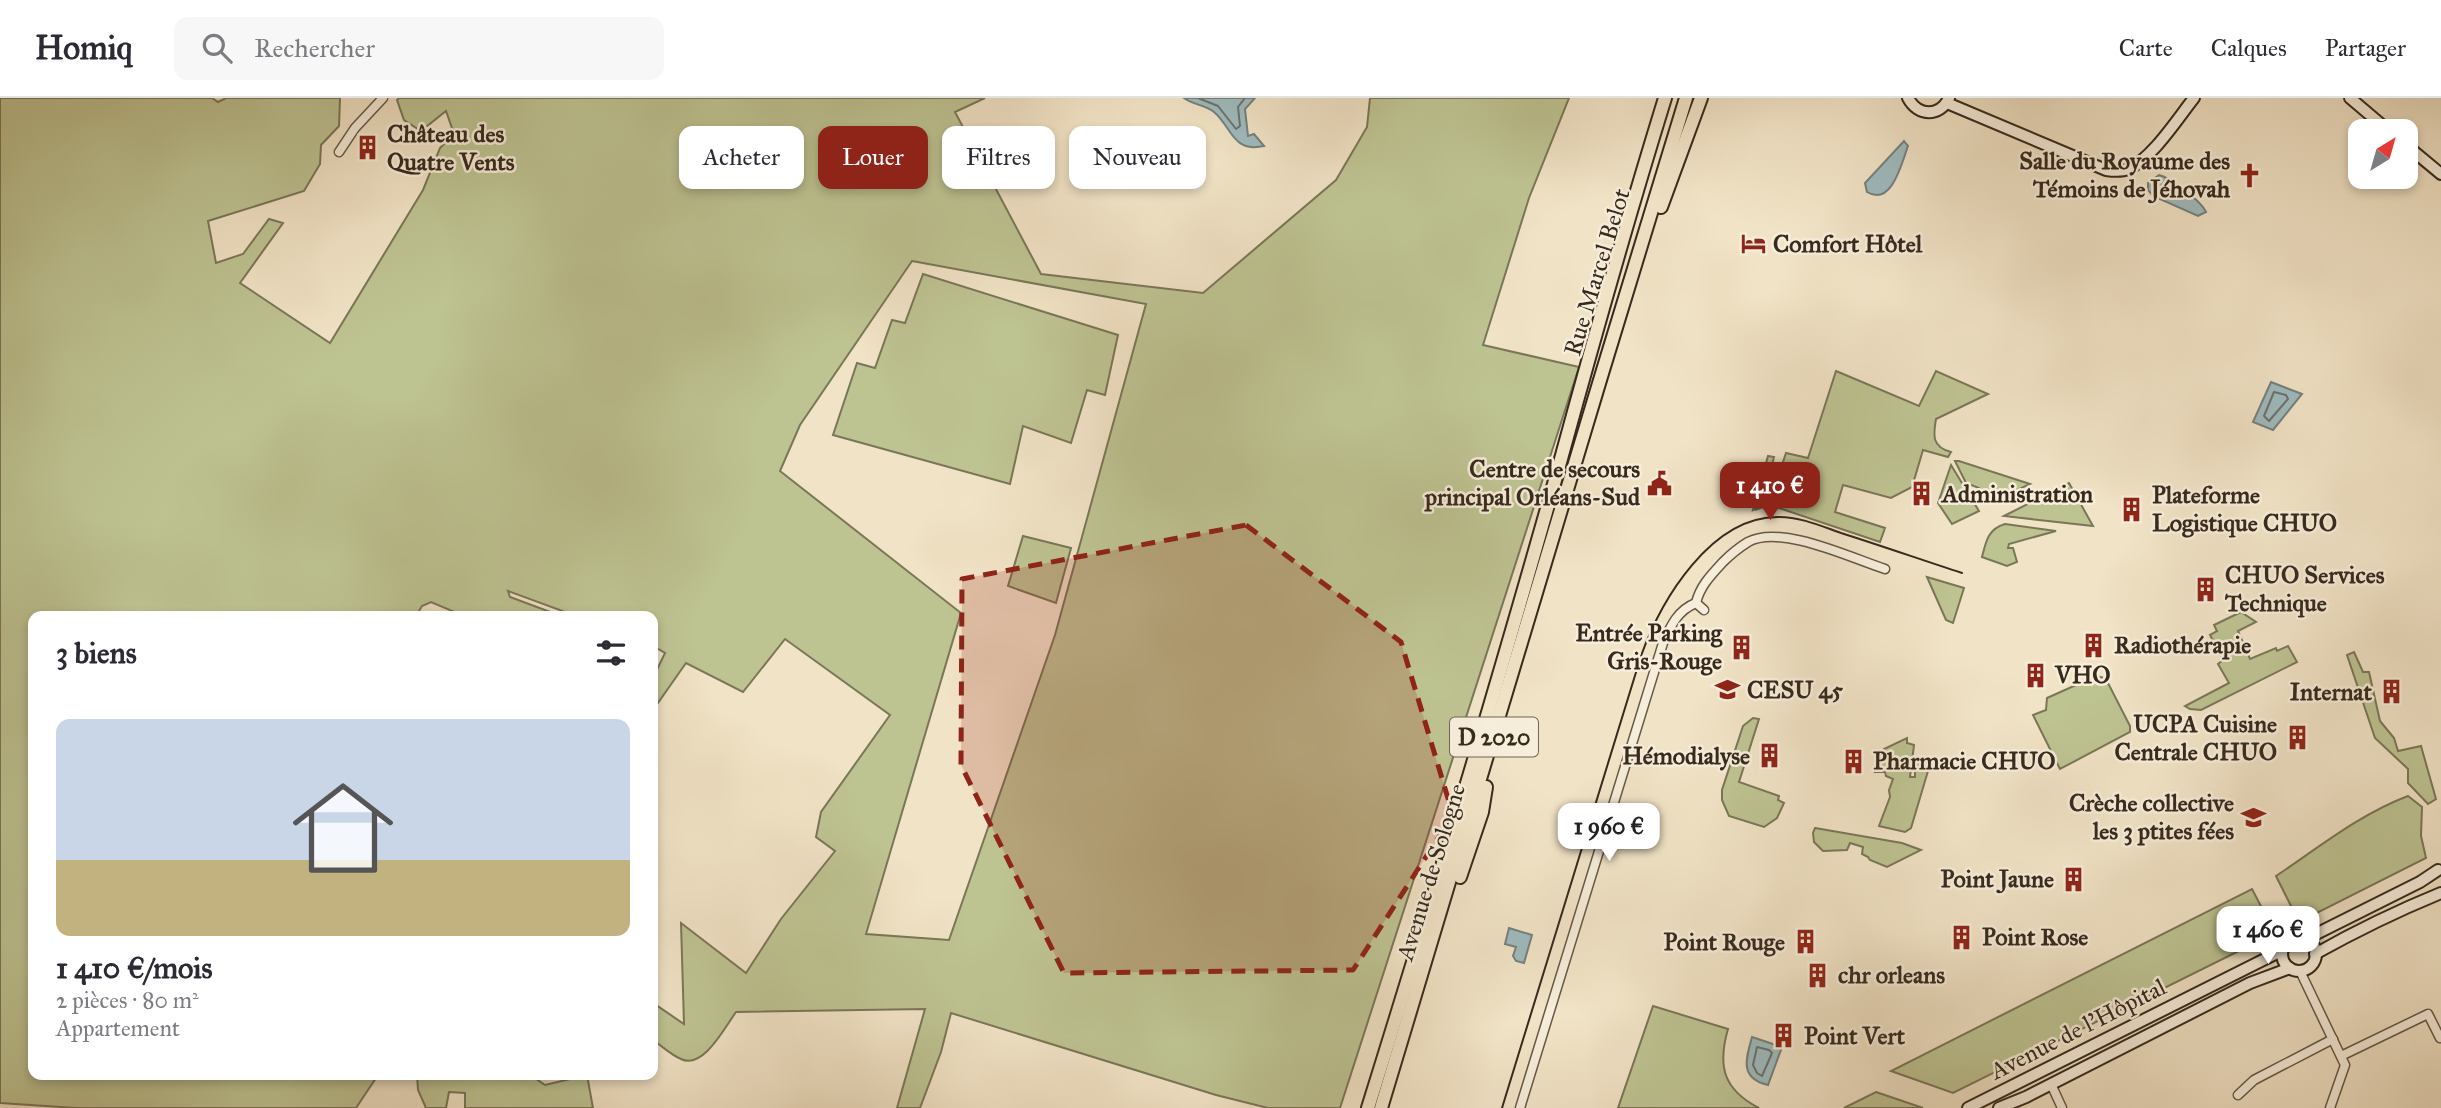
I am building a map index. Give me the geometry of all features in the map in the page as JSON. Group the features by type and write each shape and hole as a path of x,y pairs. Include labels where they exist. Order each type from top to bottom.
{"main road":[{"path":"1561,459 1665,98"},
{"name":"Rue Marcel Belot","path":"1561,459 1674,98"},
{"name":"Rue Marcel Belot","path":"1604,365 1686,98"},
{"path":"1604,365 1700,100"},
{"name":"Avenue de Sologne","path":"1381,1108 1604,365"},
{"name":"D 2020","path":"1366,1108 1384,1058 1450,842 1561,459"},
{"path":"1389,1108 1482,812 1499,719"}],"street":[{"path":"339,152 355,128 383,98"},
{"path":"1908,98 1914,107 1923,112 1937,111 1948,100 2105,170 2117,171 2129,169 2142,160 2194,98"},
{"path":"2350,98 2375,119"},
{"path":"2418,155 2441,174"},
{"path":"1520,1108 1663,643 1681,611 1696,603 1708,578 1726,559 1750,541 1774,536 1800,541 1885,569"},
{"path":"1696,603 1704,610"},
{"path":"2440,867 2437,880 2441,887"},
{"path":"2330,1108 2346,1065 2295,970 2283,960 2283,950 2292,939 2306,939 2420,882 2440,867"},
{"path":"2315,954 2364,927 2441,893"},
{"path":"2295,970 2313,964 2313,946 2306,939"},
{"name":"Avenue de l'Hôpital","path":"1968,1108 2283,950"},
{"name":"Avenue de l'Hôpital","path":"1999,1108 2250,983 2295,970"},
{"path":"2341,1056 2428,1014 2440,1038"},
{"path":"2238,1095 2254,1080 2333,1039"},
{"path":"2050,1067 2062,1108"},
{"path":"2032,1076 2039,1090"}],"highlighted area":[{"path":"1246,525 1401,642 1453,815 1353,970 1064,973 961,765 962,579"}],"green space":[{"path":"0,98 212,98 218,102 226,98 340,98 339,126 321,145 320,164 304,191 208,221 216,263 243,254 269,219 283,223 240,283 330,343 423,190 440,148 454,134 446,111 421,131 404,120 397,100 399,98 985,98 955,112 962,126 942,126 942,189 996,189 1041,274 1203,293 1336,180 1367,127 1370,98 1569,98 1529,198 1483,345 1579,367 1340,1108 1268,1108 1216,1095 951,1013 941,1052 920,1108 897,1108 925,1009 736,1012 713,1045 697,1058 689,1061 681,1059 658,1044 658,1006 684,1024 681,923 746,973 781,919 835,851 816,837 821,812 890,715 785,639 743,692 686,663 658,703 658,668 665,653 658,649 658,611 562,611 508,591 510,597 548,611 452,611 431,602 422,606 419,611 28,611 28,1080 375,1080 356,1108 76,1108 0,1103","holes":["912,261 1146,304 1055,635 949,940 866,934 961,613 780,471 800,425"]},
{"path":"923,274 1118,335 1105,395 1087,390 1071,443 1023,426 1010,484 833,435 857,363 875,368 892,320 905,323"},
{"path":"1836,371 1919,406 1936,371 1988,394 1936,419 1935,440 1940,447 1951,452 1948,457 1923,450 1912,487 1891,498 1843,485 1835,512 1885,528 1880,542 1776,507 1766,506 1755,510 1779,497 1753,510 1768,456 1774,457 1771,469 1780,471 1786,453 1808,458"},
{"path":"1955,461 2030,484 1989,504 1979,488 1966,483"},
{"path":"1951,465 1979,511 1952,524 1938,503"},
{"path":"2069,483 2093,526 2004,516"},
{"path":"2005,524 2056,531 2009,544 2008,548 2013,548 2017,562 2007,566 1982,557 1991,532"},
{"path":"1023,536 1071,548 1056,603 1008,586"},
{"path":"1927,577 1964,588 1953,623 1946,620"},
{"path":"2241,612 2256,622 2238,631 2250,659 2288,646 2297,662 2201,710 2190,709 2185,706 2229,683 2218,664 2223,660 2210,635 2217,631 2214,625"},
{"path":"2354,652 2363,672 2369,672 2380,721 2394,738 2398,751 2421,746 2436,799 2428,804 2408,783 2408,769 2375,738 2347,655"},
{"path":"2096,676 2104,678 2108,683 2130,726 2130,732 2060,769 2033,715 2046,710 2047,698"},
{"path":"1753,718 1759,719 1739,782 1779,796 1778,800 1784,803 1777,818 1764,827 1729,816 1722,800 1722,790 1743,726"},
{"path":"1907,738 1907,743 1914,745 1910,777 1915,777 1915,766 1922,762 1928,771 1911,828 1905,832 1879,826 1890,797 1889,790 1893,779 1886,776 1885,772 1875,772 1884,749"},
{"path":"2408,796 2422,807 2421,836 2426,858 2299,922 2276,876 2356,822"},
{"path":"1815,828 1902,843 1921,850 1887,867 1862,854 1863,847 1850,843 1847,850 1823,851 1814,842"},
{"path":"2252,889 2275,933 1953,1093 1891,1071"},
{"path":"1653,1006 1728,1029 1723,1055 1726,1076 1738,1093 1759,1108 1618,1108"},
{"path":"417,1080 538,1080 545,1085 566,1080 588,1080 593,1108 465,1108 465,1093 449,1092 446,1108 426,1108 418,1090"},
{"path":"1876,1092 1923,1108 1844,1108"}],"water":[{"path":"1184,98 1255,98 1245,109 1248,136 1254,134 1264,146 1245,146 1214,112"},
{"path":"1904,141 1908,146 1895,181 1883,193 1876,195 1867,192 1865,183"},
{"path":"2159,175 2185,190 2206,212 2198,216 2153,196 2148,190 2148,183"},
{"path":"2271,382 2302,394 2273,430 2253,422"},
{"path":"1509,928 1532,935 1524,963 1516,961 1513,956 1516,947 1505,944"},
{"path":"1752,1037 1782,1047 1768,1085 1752,1078 1747,1067"}],"tram line":[{"path":"1502,1108 1641,656 1661,611 1692,565 1732,530 1754,520 1779,517 1811,522 1962,573"}],"place":[{"name":"Château des Quatre Vents","path":"367,148"},
{"name":"Salle du Royaume des Témoins de Jéhovah","path":"2250,175"},
{"name":"Comfort Hôtel","path":"1753,244"},
{"name":"Centre de secours principal Orléans-Sud","path":"1660,483"},
{"name":"Administration","path":"1922,494"},
{"name":"Plateforme Logistique CHUO","path":"2132,509"},
{"name":"CHUO Services Technique","path":"2205,589"},
{"name":"Radiothérapie","path":"2094,645"},
{"name":"Entrée Parking Gris-Rouge","path":"1742,647"},
{"name":"VHO","path":"2035,675"},
{"name":"CESU 45","path":"1727,690"},
{"name":"Internat","path":"2392,692"},
{"name":"UCPA Cuisine Centrale CHUO","path":"2297,738"},
{"name":"Hémodialyse","path":"1770,756"},
{"name":"Pharmacie CHUO","path":"1853,761"},
{"name":"Crèche collective les 3 ptites fées","path":"2254,817"},
{"name":"Point Jaune","path":"2074,879"},
{"name":"Point Rose","path":"1962,937"},
{"name":"Point Rouge","path":"1805,942"},
{"name":"chr orleans","path":"1818,975"},
{"name":"Point Vert","path":"1784,1036"}]}
